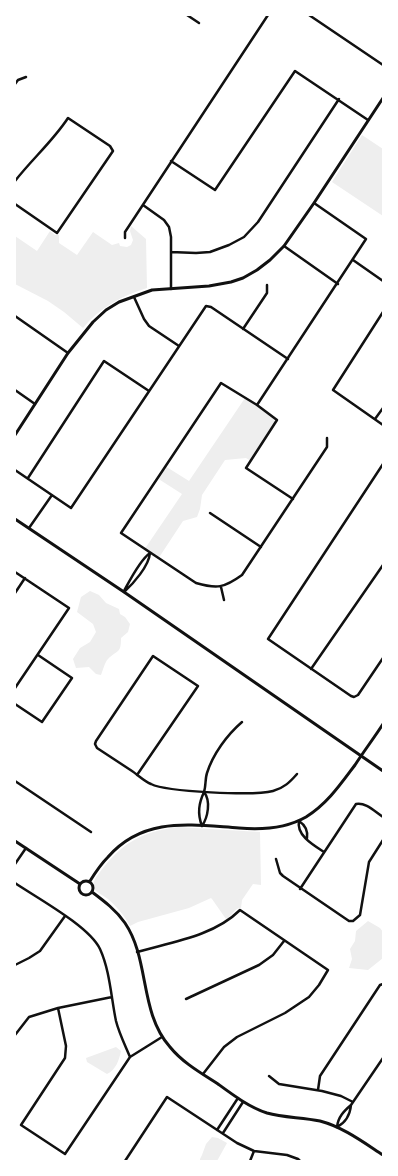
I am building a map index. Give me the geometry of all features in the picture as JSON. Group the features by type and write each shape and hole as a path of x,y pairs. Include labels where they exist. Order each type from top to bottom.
{"street":[{"path":"187,15 198,23"},
{"path":"125,238 125,232 268,15"},
{"path":"309,15 383,65"},
{"path":"172,160 214,190 295,70 368,120"},
{"path":"15,84 18,80 26,77"},
{"path":"15,435 68,353 93,322 106,310 119,302 152,290 209,286 231,282 243,278 270,260 284,246 314,203 383,98"},
{"path":"171,252 196,254 210,252 244,237 258,222 339,99"},
{"path":"15,181 68,118 110,146 113,150 57,233 15,204"},
{"path":"257,405 366,239 314,203"},
{"path":"143,205 164,220 169,228 171,237 171,289"},
{"path":"284,246 338,284"},
{"path":"353,260 383,281"},
{"path":"243,329 267,292 267,285"},
{"path":"134,296 148,326 178,346"},
{"path":"15,470 71,508 206,306 211,307 288,359"},
{"path":"383,312 333,390 383,425"},
{"path":"15,316 68,353"},
{"path":"28,478 104,361 149,391"},
{"path":"293,499 246,468 277,420 221,383 121,533 196,583 210,587 221,587 232,582 242,575 293,499 327,447 327,438"},
{"path":"15,390 35,404"},
{"path":"375,419 383,408"},
{"path":"383,464 268,639 354,697 358,695 383,658"},
{"path":"28,528 52,495"},
{"path":"210,513 261,547"},
{"path":"15,519 383,771"},
{"path":"124,592 150,559 150,553"},
{"path":"311,669 383,565"},
{"path":"15,572 69,608 15,688"},
{"path":"15,593 25,578"},
{"path":"221,587 224,600"},
{"path":"15,704 42,722 72,678 38,655"},
{"path":"137,775 198,686 153,656 96,741 97,748 137,775 151,784 163,788 260,793 288,785 297,774"},
{"path":"202,826 199,818 200,796 204,791 206,776 212,760 232,731 242,722"},
{"path":"90,882 112,852 136,835 162,826 179,824 261,829 278,827 299,820 318,809 337,790 383,724"},
{"path":"15,781 91,832"},
{"path":"202,826 206,819 208,797 204,791"},
{"path":"300,889 356,804 365,805 383,818"},
{"path":"299,820 298,826 302,836 324,852"},
{"path":"299,820 304,824 308,833 307,838"},
{"path":"276,859 280,873 283,876 349,922 360,915 369,862 383,840"},
{"path":"15,841 80,884"},
{"path":"15,864 26,848"},
{"path":"80,884 85,880 90,882 93,887 92,892"},
{"path":"15,883 88,933 99,948 107,970 116,1021 130,1057"},
{"path":"80,884 79,888 83,894 92,892"},
{"path":"92,892 112,907 122,918 132,936 152,1015 162,1037 180,1058 243,1102 266,1112 318,1120 337,1127 383,1155"},
{"path":"137,952 206,931 227,922 240,910 328,970 319,986 309,997 285,1013 237,1037 224,1046 203,1074"},
{"path":"15,964 40,951 65,916"},
{"path":"186,999 259,965 273,954 284,940"},
{"path":"318,1090 320,1076 380,985 383,984"},
{"path":"15,1035 29,1017 58,1008 112,997"},
{"path":"58,1008 66,1046 65,1058 21,1125 65,1154 130,1057 162,1037"},
{"path":"337,1127 342,1124 350,1112 353,1102 382,1063 383,1058"},
{"path":"269,1076 279,1084 318,1090 341,1096 353,1102"},
{"path":"126,1161 167,1097 237,1143 254,1150 287,1155 300,1161"},
{"path":"218,1130 238,1098"},
{"path":"223,1133 243,1102"},
{"path":"337,1127 338,1121 345,1110 351,1106"},
{"path":"250,1161 254,1150"}],"shaded area":[{"path":"362,135 383,149 383,216 332,182"},
{"path":"131,226 146,239 147,288 129,294 104,308 83,328 48,301 15,284 15,236 37,251 50,231 55,235 59,235 59,243 77,255 93,232 112,245 119,243 120,246 127,247 131,245 133,240 130,231"},
{"path":"245,398 277,420 251,461 246,458 225,460 202,495 197,517 183,521 158,559 144,550 182,494 157,478 165,466 189,481"},
{"path":"90,591 99,595 106,603 119,609 120,614 130,624 128,632 121,638 120,649 107,660 101,675 96,674 89,667 76,668 73,659 80,648 90,642 96,632 93,624 77,612 81,597"},
{"path":"178,827 260,832 261,885 253,884 242,900 241,908 237,909 226,919 211,898 189,908 130,926 114,905 95,890 94,880 116,853 125,846 153,832"},
{"path":"368,921 383,932 383,958 368,970 349,968 352,959 350,949 355,941 356,931"},
{"path":"116,1047 121,1051 119,1058 115,1067 107,1074 87,1062 86,1058"},
{"path":"212,1137 227,1143 217,1161 200,1161 206,1144"}]}
